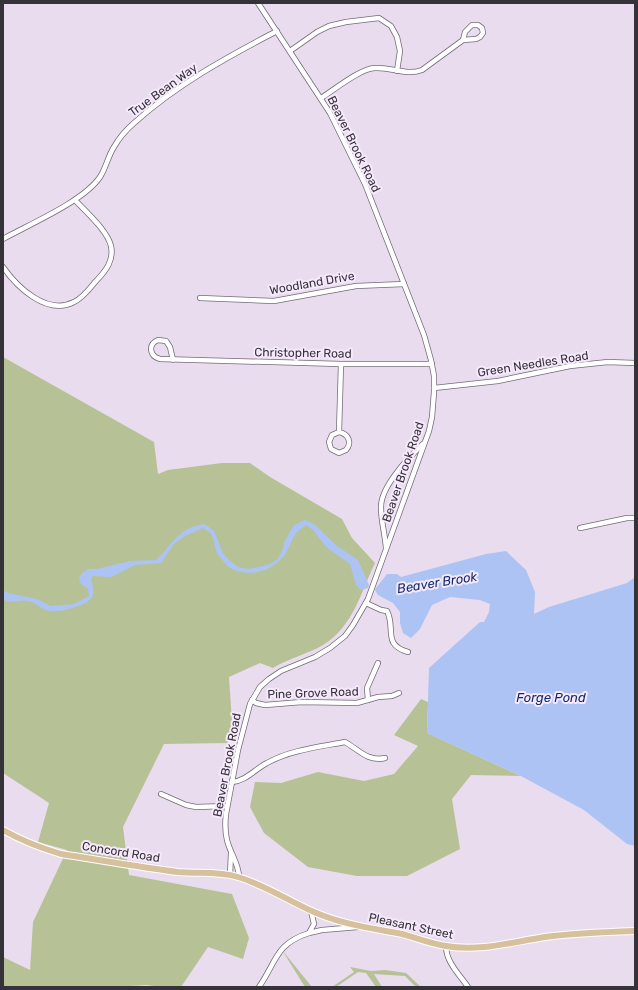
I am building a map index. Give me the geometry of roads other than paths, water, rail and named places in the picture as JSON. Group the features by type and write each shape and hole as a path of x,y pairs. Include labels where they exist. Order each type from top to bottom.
{"main road":[{"name":"Concord Road","path":"3,830 23,841 46,850 62,854 180,872 230,875 239,877"},
{"name":"Pleasant Street","path":"239,877 262,886 332,920 359,927 402,934 446,946 471,948 568,934 635,931"}],"street":[{"name":"Beaver Brook Road","path":"239,877 239,870 227,841 225,824 227,806 245,722 252,700 260,687 269,679 281,671 323,652 341,640 367,601 425,443 432,417 434,388 432,364 424,335 358,168 321,98 258,3"},
{"path":"290,51 317,32 329,26 346,22 379,18 391,26 397,37 400,51 397,71"},
{"path":"321,98 367,70 377,68 410,72 422,70 463,40 473,40 478,38 483,33 482,28 478,25 472,25 465,32 463,40"},
{"name":"True Bean Way","path":"3,238 75,200 93,186 100,177 114,146 134,124 178,88 277,30"},
{"path":"3,267 12,279 39,300 55,306 65,305 82,297 106,270 110,261 111,251 109,241 104,232 75,200"},
{"name":"Woodland Drive","path":"200,298 274,301 356,286 404,284"},
{"name":"Christopher Road","path":"174,360 170,347 166,341 158,340 152,344 151,351 155,358 174,360 341,364 432,364"},
{"name":"Green Needles Road","path":"434,388 498,381 570,366 608,362 635,363"},
{"path":"339,432 341,364"},
{"path":"339,432 346,435 349,442 346,450 339,453 332,449 329,442 332,435 339,432"},
{"path":"386,550 380,506 382,500 386,490 401,468 425,443"},
{"path":"580,528 635,518"},
{"path":"367,601 381,610 387,611 390,616 390,635 392,640 399,649 408,652"},
{"path":"368,700 367,688 378,663"},
{"name":"Pine Grove Road","path":"252,700 256,703 265,705 302,702 357,702 378,697 392,696 399,693"},
{"path":"232,782 238,782 265,763 277,757 345,742 367,757 376,760 385,758"},
{"path":"161,794 186,805 196,807 227,806"},
{"name":"Beaver Brook Road","path":"230,875 231,851"},
{"path":"309,933 314,924 311,911"},
{"path":"259,987 283,947 292,939 322,930 359,927"},
{"path":"446,946 446,954 449,960 468,987"}],"water":[{"path":"305,520 314,524 337,546 358,560 369,585 368,588 361,590 356,585 350,564 326,547 313,530 306,525 296,533 285,554 278,562 259,572 252,573 245,573 232,569 228,566 218,554 211,535 203,528 185,536 174,544 161,563 135,565 111,577 93,576 91,578 93,590 92,597 85,603 78,606 64,610 51,611 30,602 10,602 3,599 3,590 8,593 37,599 51,606 74,604 89,596 88,589 81,584 79,578 82,573 88,569 97,569 130,561 156,560 182,532 205,524 214,531 223,553 238,567 249,569 267,565 277,560 282,551 285,540 294,525"},
{"name":"Forge Pond","path":"506,551 526,570 535,592 534,614 549,607 627,583 635,577 635,846 627,844 584,810 521,776 427,733 429,668 480,622 484,622 489,612 490,604 480,600 450,597 432,605 420,629 411,638 403,633 400,623 400,612 393,603 378,595 375,590 387,574 397,574 401,577 486,554"}],"water label":[{"name":"Beaver Brook","path":"437,582"}]}
